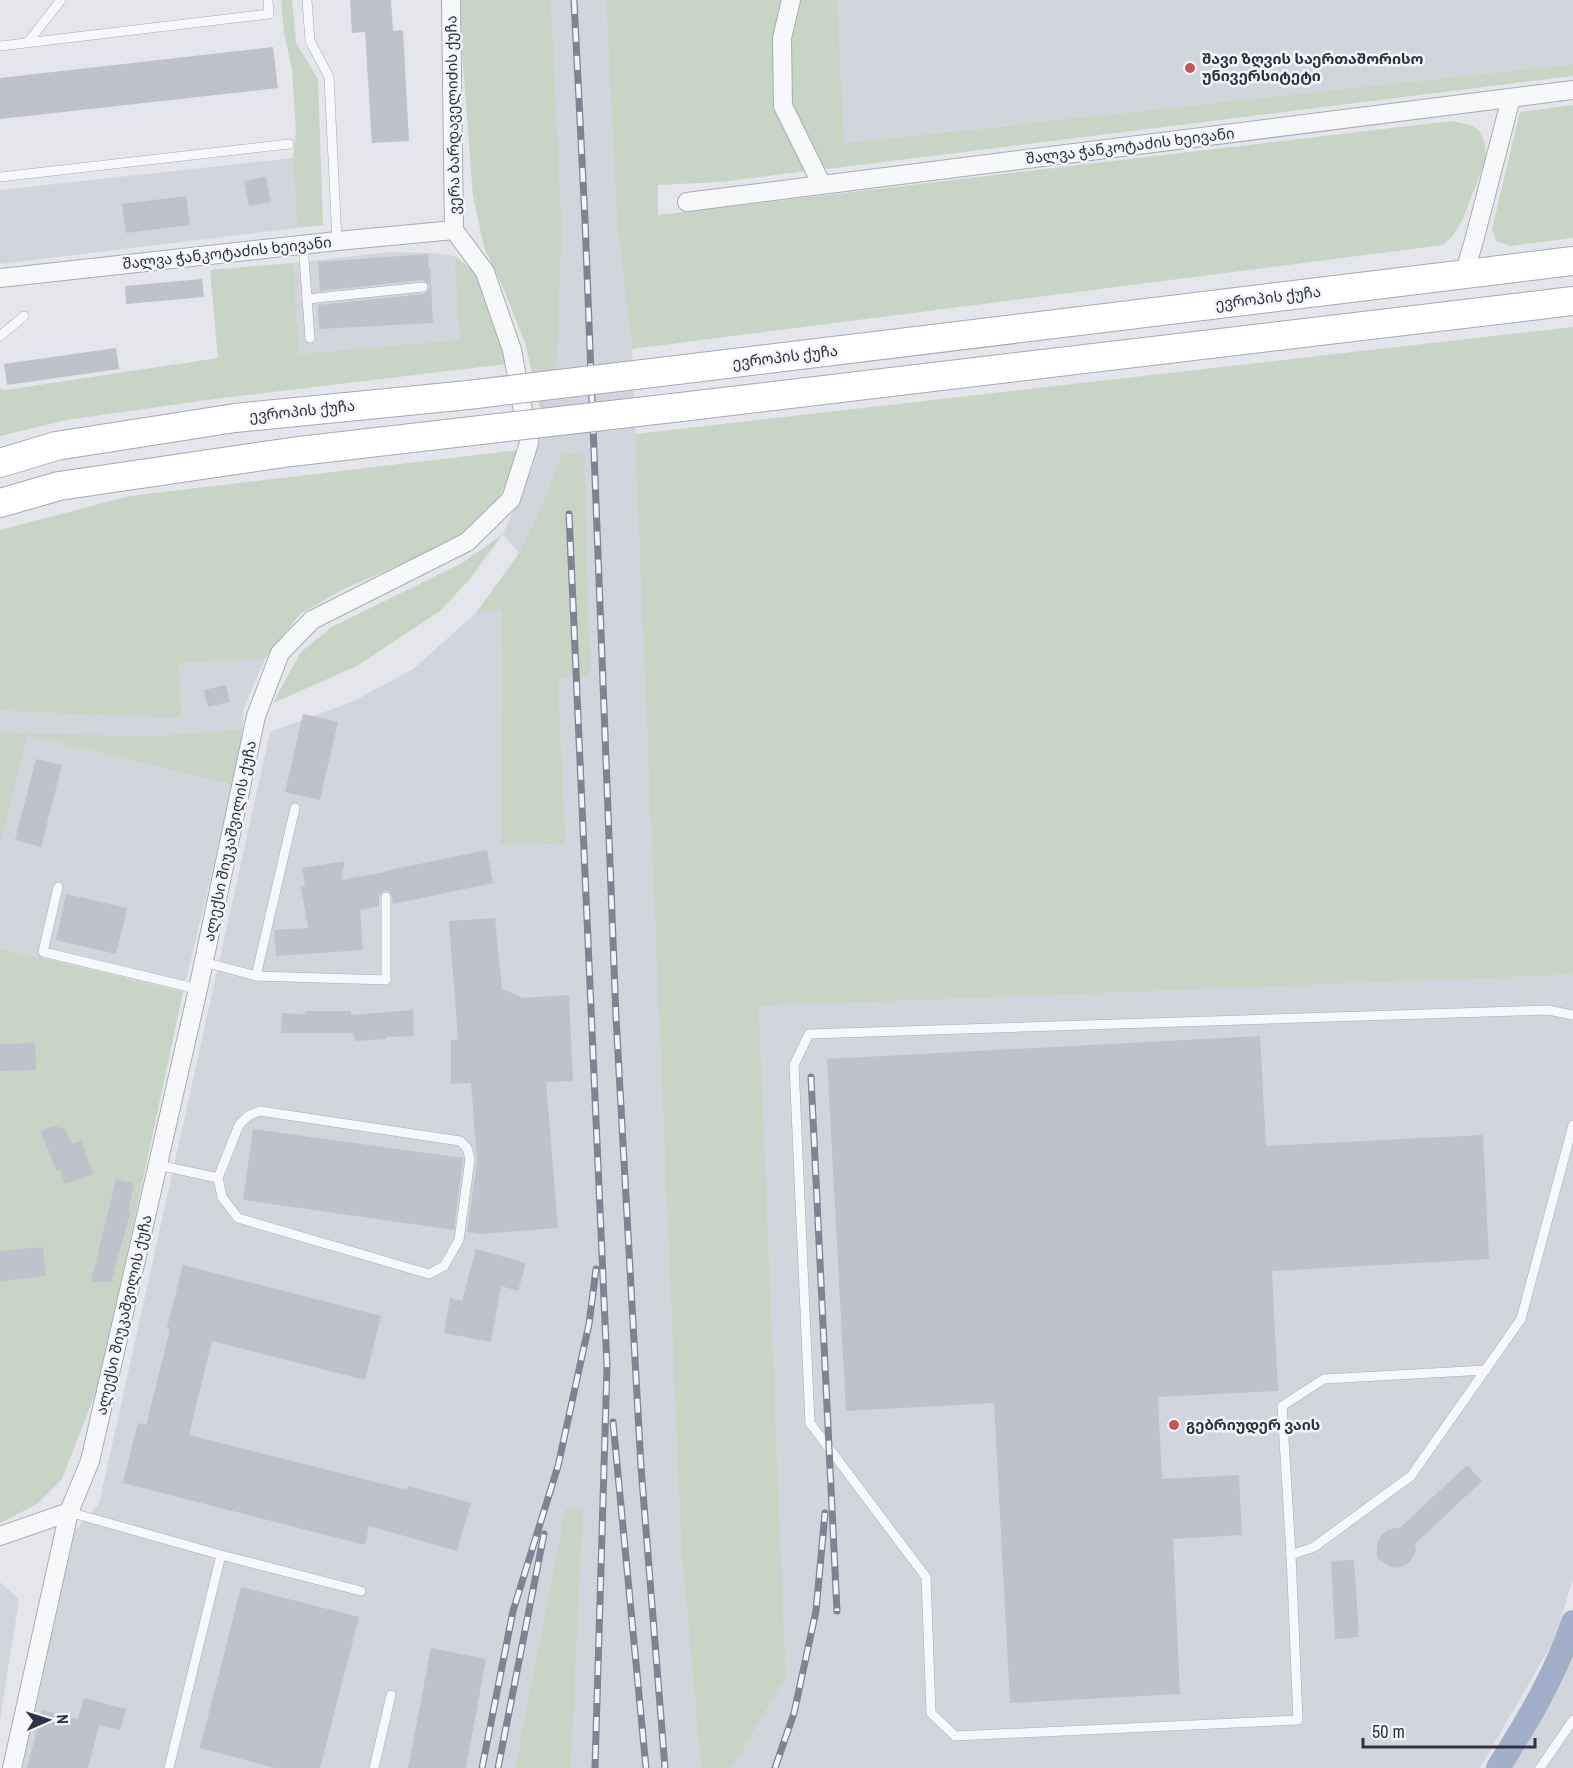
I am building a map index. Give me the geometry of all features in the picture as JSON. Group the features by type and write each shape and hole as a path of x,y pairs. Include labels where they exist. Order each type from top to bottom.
{"main road":[{"name":"ევროპის ქუჩა","path":"0,463 56,446 235,418 677,370 1573,261"},
{"path":"0,503 59,486 291,452 1573,301"}],"street":[{"name":"ვერა ბარდაველიძის ქუჩა","path":"451,0 454,230"},
{"path":"791,0 782,38 783,106 822,185"},
{"name":"შალვა ჭანკოტაძის ხეივანი","path":"687,202 1573,90"},
{"path":"1464,274 1511,98"},
{"name":"შალვა ჭანკოტაძის ხეივანი","path":"0,278 303,244 454,230"},
{"name":"ალექსი შიუკაშვილის ქუჩა","path":"12,1768 69,1512 90,1461 198,990 256,716 280,653 312,620 467,542 511,499 529,443 513,350 485,272 454,230"},
{"path":"0,1536 69,1512"}],"lane":[{"path":"28,42 61,0"},
{"path":"0,46 269,14 268,0"},
{"path":"307,0 310,41 329,77 337,241"},
{"path":"0,177 289,144"},
{"path":"303,244 310,338"},
{"path":"308,299 423,287"},
{"path":"0,336 24,316"},
{"path":"256,976 296,808"},
{"path":"58,887 43,952 198,990"},
{"path":"204,962 256,976 386,980 386,897"},
{"path":"1486,1370 1324,1379 1282,1406 1298,1720 955,1736 931,1713 926,1577 810,1422 794,1065 809,1034 1548,1010 1573,1015"},
{"path":"260,1111 460,1141 466,1148 470,1159 459,1240 444,1266 429,1274 238,1218 222,1197 218,1178 239,1125 248,1116 260,1111"},
{"path":"1291,1555 1314,1547 1411,1476 1521,1320 1573,1125"},
{"path":"158,1165 218,1178"},
{"path":"69,1512 221,1555 361,1591"},
{"path":"169,1768 221,1555"},
{"path":"374,1768 391,1695"},
{"path":"1540,1768 1573,1719"}],"shaded area":[{"path":"551,0 606,0 617,222 632,349 681,1546 701,1768 571,1768 583,1511 567,1508 515,1768 21,1768 73,1533 99,1504 270,732 354,701 413,669 476,613 502,611 501,845 566,844 558,679 590,676 562,454 535,521 519,553 503,534 533,466 542,417 557,359 562,231"},
{"name":"შავი ზღვის საერთაშორისო უნივერსიტეტი","path":"837,0 1573,0 1573,64 843,143"},
{"path":"293,158 297,228 0,264 0,190"},
{"path":"390,252 454,256 460,340 299,355 293,263"},
{"path":"265,659 243,710 243,729 153,736 30,735 233,785 183,992 0,948 0,845 26,735 0,733 0,711 159,718 182,716 179,663"},
{"name":"გებრიუდერ ვაის","path":"1573,975 1573,1580 1553,1642 1480,1768 732,1768 786,1677 759,1005"},
{"path":"0,1582 19,1599 0,1720"},
{"path":"1573,1658 1573,1768 1512,1768 1530,1739"}],"green space":[{"path":"281,0 292,0 296,43 318,79 323,225 297,228 293,158 296,131 292,70 284,32"},
{"path":"458,0 551,0 562,231 557,359 542,417 526,346 484,247 473,196"},
{"path":"606,0 787,0 778,37 806,171 721,182 658,185 658,215 1451,121 1470,125 1479,130 1485,143 1486,159 1462,221 1452,237 1443,245 632,349 617,222"},
{"path":"798,0 837,0 844,143 1573,64 1573,76 819,170 798,129 788,92 789,38"},
{"path":"1573,105 1573,238 1511,246 1496,241 1492,229 1520,112"},
{"path":"454,256 477,273 486,292 506,364 207,400 66,420 0,436 0,389 6,390 218,358 210,270 293,263 299,354 460,340"},
{"path":"1573,327 1573,975 759,1006 786,1677 732,1768 701,1768 681,1546 635,434"},
{"path":"519,450 515,466 499,497 455,540 342,590 300,614 265,659 179,663 182,717 0,711 0,530 130,496"},
{"path":"584,453 590,676 558,679 566,844 501,845 502,611 476,613 519,553 535,521 562,454"},
{"path":"503,534 469,580 440,611 357,666 273,703 301,652 332,627 462,563"},
{"path":"243,729 233,785 27,735 0,845 0,733 153,736"},
{"path":"0,948 183,992 100,1381 62,1479 37,1504 0,1523"},
{"path":"566,1508 583,1510 571,1768 515,1768"}],"building":[{"path":"350,0 391,0 393,31 403,30 409,141 372,143 365,32 352,33"},
{"path":"273,47 278,88 0,119 0,78"},
{"path":"266,177 271,202 249,206 244,181"},
{"path":"186,196 190,225 126,233 122,204"},
{"path":"428,254 433,323 319,329 318,305 424,294 430,287 422,280 320,291 318,262"},
{"path":"202,279 204,297 126,304 125,286"},
{"path":"116,348 119,369 7,385 4,364"},
{"path":"226,685 230,702 208,707 204,690"},
{"path":"303,714 338,722 320,800 285,792"},
{"path":"36,759 62,765 41,847 15,840"},
{"path":"487,850 493,883 393,904 391,893 387,890 382,892 379,896 379,906 360,910 363,950 276,956 274,930 308,928 301,887 305,886 302,868 345,861 341,880"},
{"path":"66,894 127,908 116,954 56,940"},
{"path":"495,918 502,989 523,998 569,995 573,1081 546,1082 558,1228 480,1234 467,1232 477,1161 471,1083 451,1084 451,1040 458,1040 449,921"},
{"path":"413,1010 414,1036 355,1041 354,1033 281,1033 282,1013 351,1011 351,1015"},
{"path":"1260,1036 1266,1146 1483,1135 1489,1259 1272,1271 1278,1391 1158,1397 1162,1479 1239,1475 1242,1535 1173,1539 1180,1694 1010,1703 994,1403 846,1411 827,1059"},
{"path":"35,1043 36,1070 0,1071 0,1044"},
{"path":"53,1126 66,1129 71,1144 81,1141 93,1174 65,1184 60,1169 56,1170 41,1131"},
{"path":"253,1129 463,1158 454,1230 243,1200"},
{"path":"116,1179 134,1184 128,1212 130,1213 111,1282 91,1282"},
{"path":"43,1247 46,1276 0,1281 0,1251"},
{"path":"476,1249 526,1263 518,1291 501,1286 491,1342 444,1333 450,1298 462,1301"},
{"path":"183,1265 381,1316 365,1380 212,1341 189,1435 407,1490 408,1486 471,1503 457,1551 369,1526 365,1545 123,1483 138,1423 146,1425"},
{"path":"1467,1465 1482,1481 1415,1544 1416,1551 1412,1559 1406,1565 1397,1568 1377,1558 1377,1544 1381,1536 1387,1530 1401,1527"},
{"path":"1354,1560 1359,1637 1335,1639 1331,1561"},
{"path":"241,1587 359,1617 320,1768 275,1768 200,1748"},
{"path":"431,1648 486,1659 466,1768 408,1768"},
{"path":"84,1698 126,1709 120,1730 99,1725 88,1768 27,1768 42,1710 78,1719"}],"waterway":[{"path":"1498,1768 1549,1679 1573,1622"}],"railway":[{"path":"574,0 585,220 616,1017 641,1467 665,1768"},
{"path":"569,514 607,1367 595,1768"},
{"path":"811,1077 837,1611"},
{"path":"482,1768 513,1611 558,1466 589,1324 596,1269"},
{"path":"613,1422 646,1768"},
{"path":"775,1768 794,1713 816,1611 825,1513"},
{"path":"498,1768 544,1534"}],"place":[{"name":"შავი ზღვის საერთაშორისო უნივერსიტეტი","path":"1190,68"},
{"name":"გებრიუდერ ვაის","path":"1174,1425"}]}
